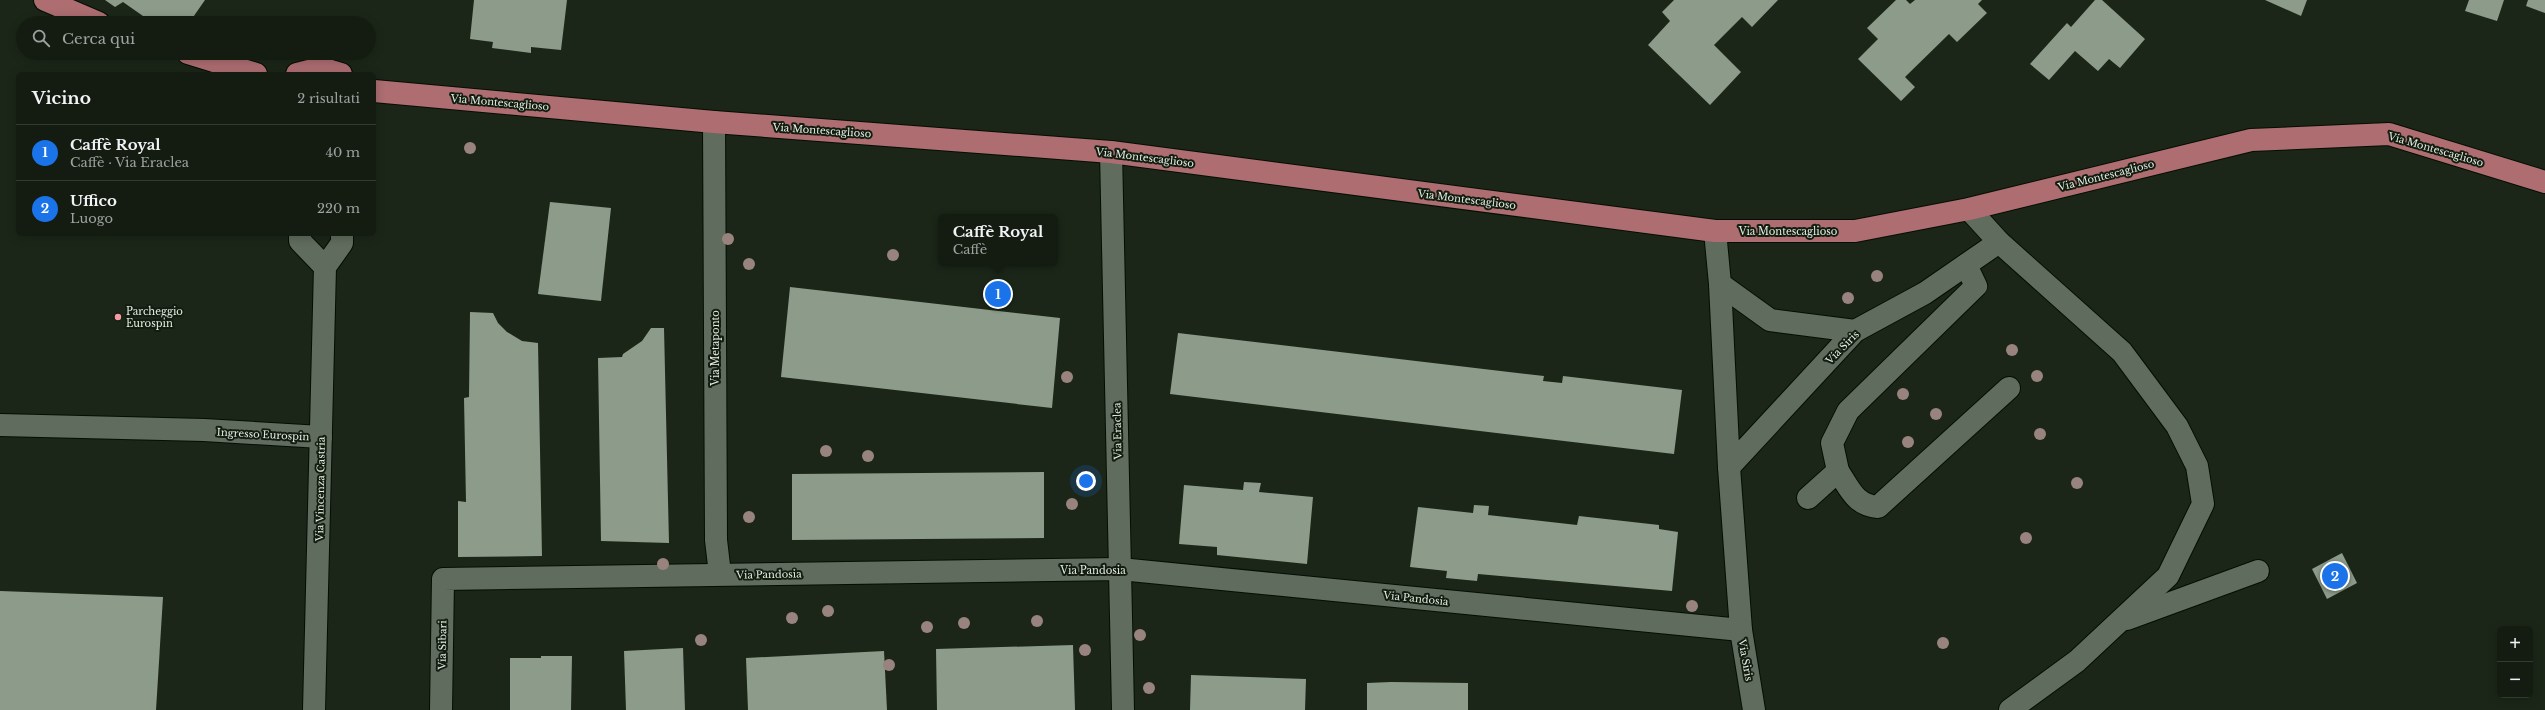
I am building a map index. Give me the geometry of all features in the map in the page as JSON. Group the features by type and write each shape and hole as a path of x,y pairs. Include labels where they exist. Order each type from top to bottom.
{"main road":[{"path":"45,0 83,16"},
{"path":"211,60 250,72"},
{"path":"305,72 321,68 334,72"},
{"name":"Via Montescaglioso","path":"376,91 714,122 1111,152 1715,231 1855,231 1969,209 2251,140 2389,134 2545,182"}],"street":[{"name":"Via Metaponto","path":"714,122 716,532 720,574"},
{"name":"Via Eraclea","path":"1111,152 1123,710"},
{"path":"1969,209 1999,242 2122,352 2176,426 2197,466 2203,504 2168,576 2077,661 2010,710"},
{"name":"Via Siris","path":"1715,231 1720,284 1729,467 1741,630 1754,710"},
{"path":"300,236 300,241 325,267 342,243 342,236"},
{"name":"Via Siris","path":"1729,467 1855,332 1925,292 1999,242"},
{"path":"1966,265 1976,286 1848,410 1832,443 1838,471 1855,496 1865,506 1878,507 2009,388"},
{"name":"Via Vincenza Castria","path":"314,710 325,267"},
{"path":"1720,284 1770,320 1855,332"},
{"name":"Ingresso Eurospin","path":"0,425 204,430 321,437"},
{"path":"1808,498 1838,471"},
{"name":"Via Pandosia","path":"443,579 1120,569 1741,630"},
{"path":"2118,623 2258,571"},
{"name":"Via Sibari","path":"441,710 443,579"}],"building":[{"path":"105,0 205,0 194,16 143,16 123,2 115,7"},
{"path":"474,0 567,0 561,50 531,47 531,53 492,48 493,42 470,39"},
{"path":"1674,0 1778,0 1752,27 1742,17 1714,45 1741,72 1710,105 1648,45 1670,21 1662,12"},
{"path":"1896,0 1906,0 1910,4 1915,0 1982,0 1978,4 1987,13 1957,42 1949,34 1905,77 1915,87 1901,101 1858,59 1878,39 1867,28"},
{"path":"2095,0 2102,0 2145,39 2120,68 2109,59 2098,71 2075,51 2049,80 2030,64 2067,23 2071,27"},
{"path":"2265,0 2307,0 2301,16"},
{"path":"2469,0 2504,0 2497,21 2465,11"},
{"path":"2528,0 2545,0 2545,13 2526,6"},
{"path":"550,202 611,208 601,301 538,294"},
{"path":"790,287 1060,318 1052,408 781,377"},
{"path":"470,312 493,313 498,323 507,332 522,341 538,343 542,556 458,557 458,501 466,502 464,398 469,397"},
{"path":"651,328 664,328 669,543 601,541 598,358 622,357 623,354 642,341"},
{"path":"1178,333 1544,376 1543,381 1562,383 1563,376 1682,390 1674,454 1170,394"},
{"path":"1044,472 1044,538 792,540 792,474"},
{"path":"1244,482 1261,483 1259,492 1313,497 1307,564 1217,555 1217,547 1179,544 1184,485 1243,490"},
{"path":"1474,505 1489,506 1488,515 1577,525 1579,516 1659,525 1659,529 1678,532 1672,591 1478,574 1477,581 1446,578 1447,571 1410,567 1418,507 1473,513"},
{"path":"2342,553 2357,583 2327,599 2312,569"},
{"path":"0,591 163,597 156,710 0,710"},
{"path":"1073,645 1075,710 937,710 936,649"},
{"path":"683,648 685,710 626,710 624,651"},
{"path":"884,651 887,710 748,710 746,658"},
{"path":"541,656 572,656 571,710 510,710 510,658 541,658"},
{"path":"1191,675 1306,679 1305,710 1190,710"},
{"path":"1367,683 1468,683 1468,710 1367,710"}],"place":[{"name":"Caffè Royal","path":"998,294"},
{"name":"Parcheggio Eurospin","path":"118,317"},
{"name":"Uffico","path":"2335,576"}]}
